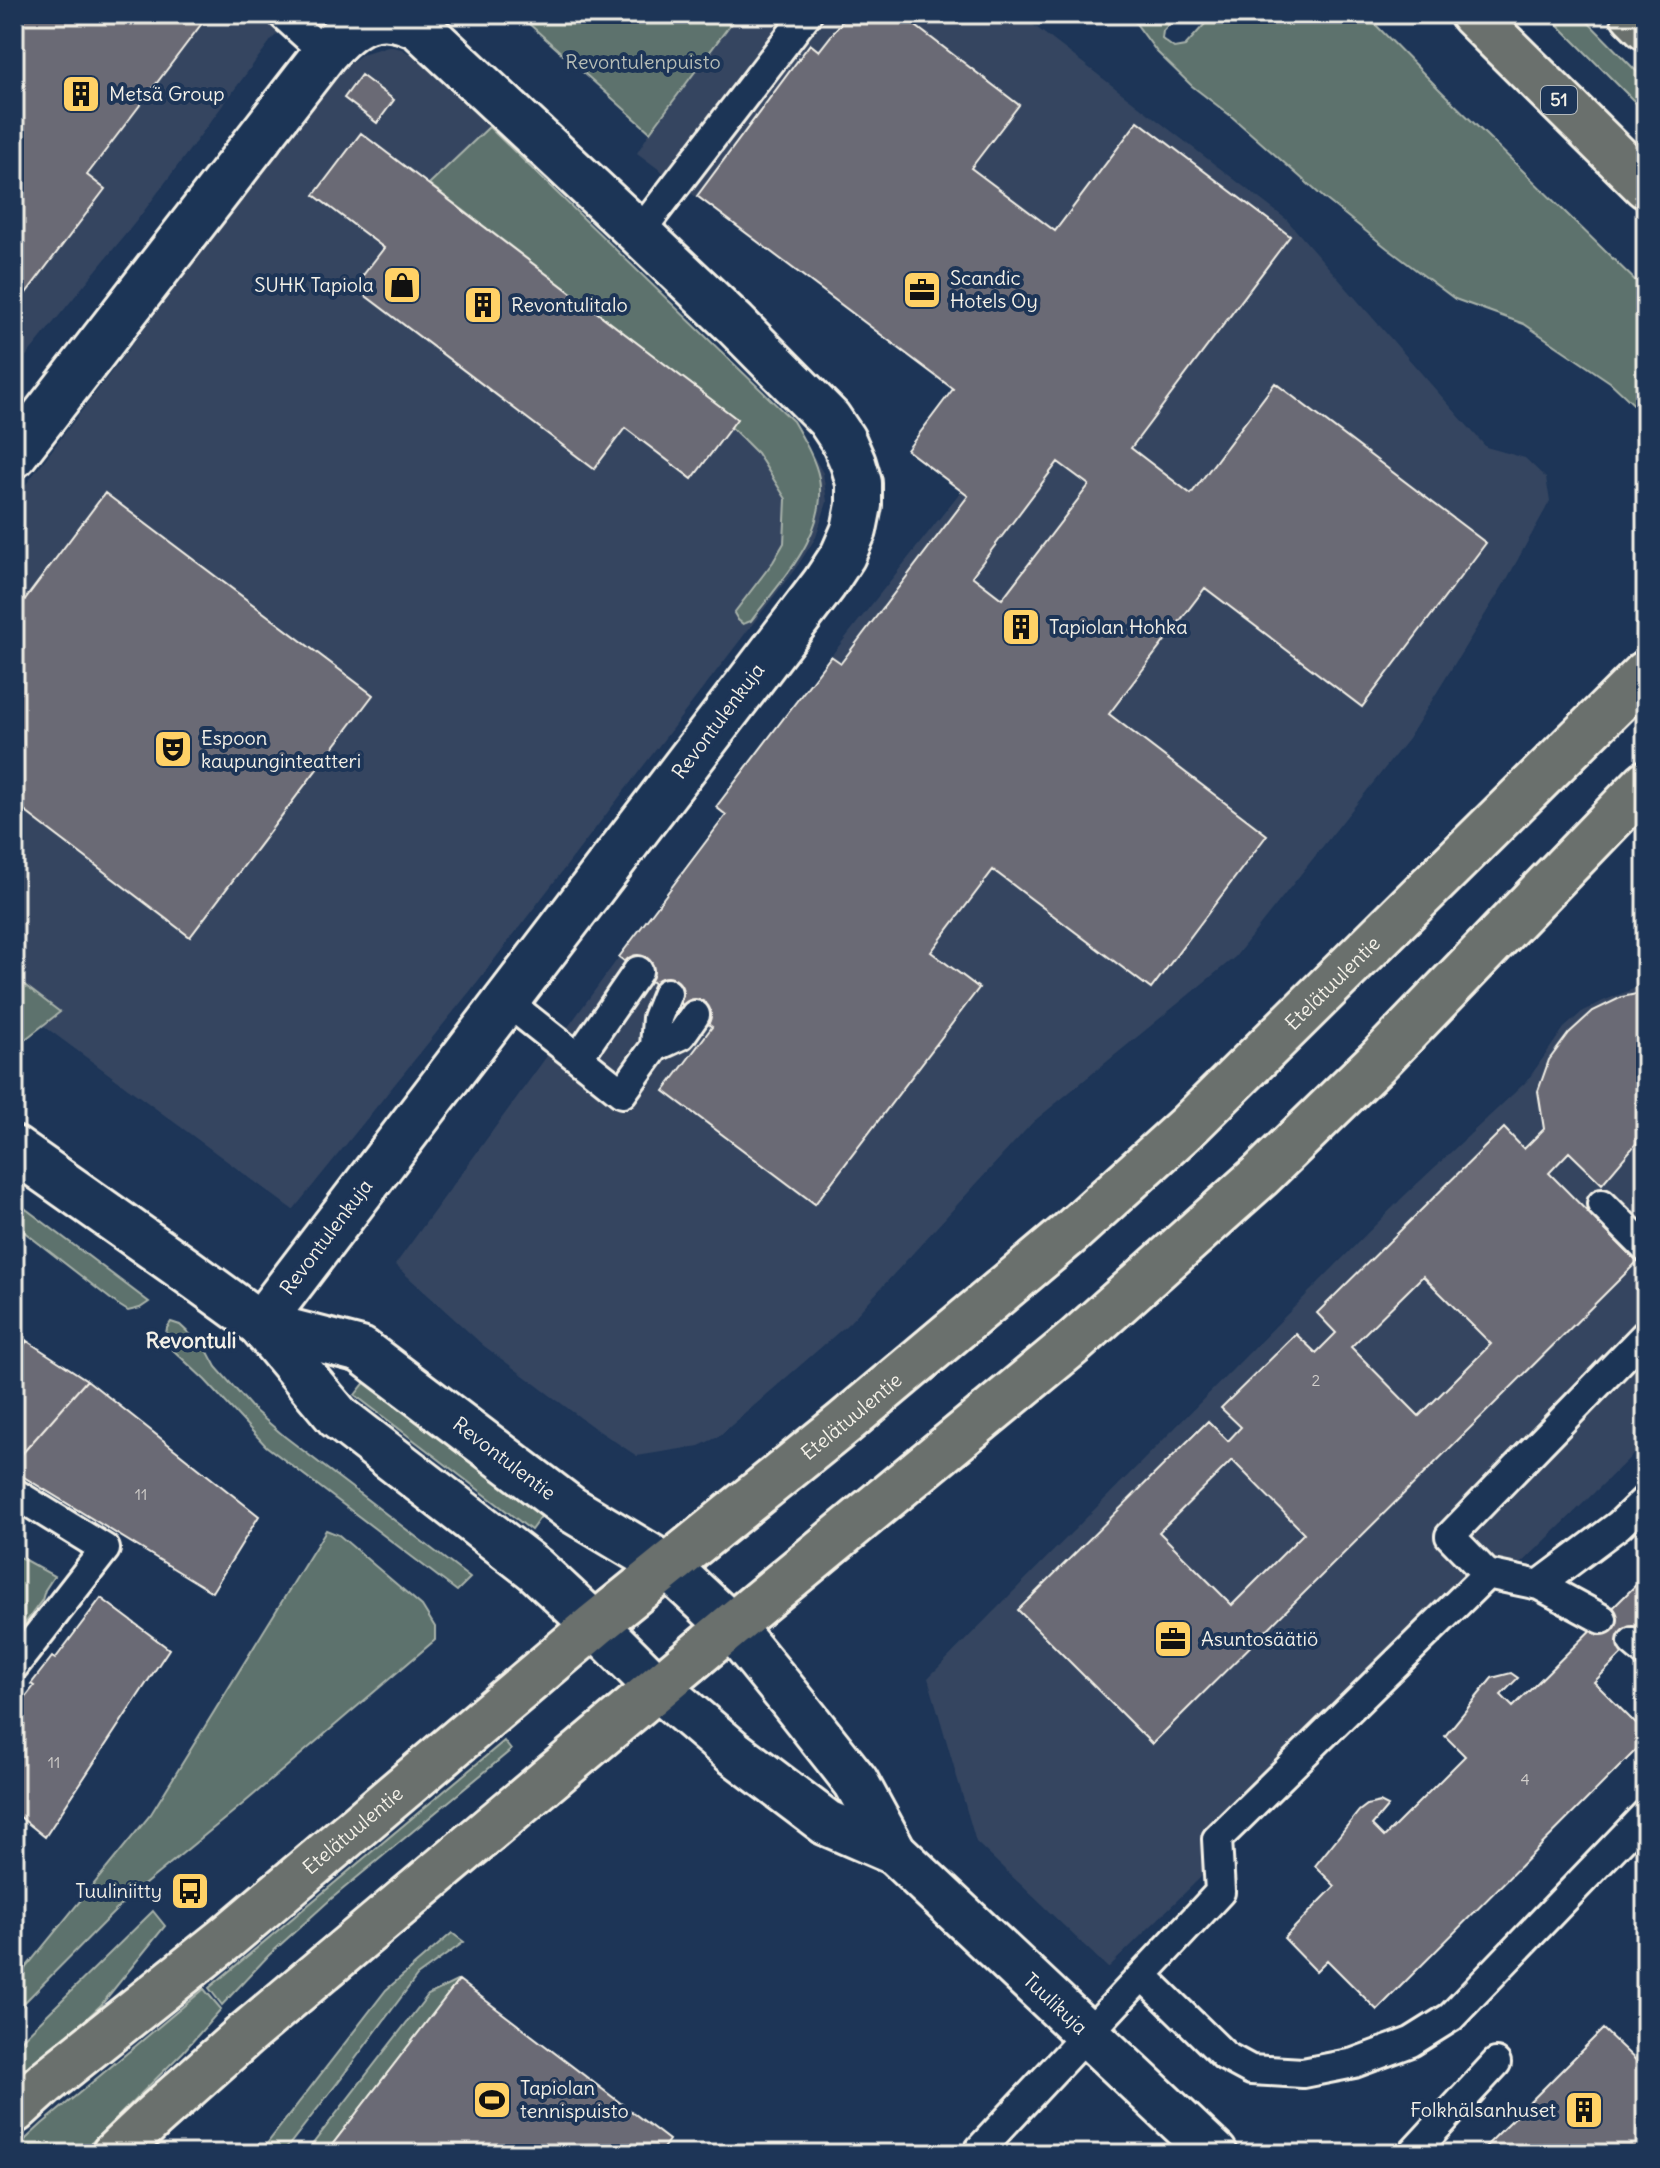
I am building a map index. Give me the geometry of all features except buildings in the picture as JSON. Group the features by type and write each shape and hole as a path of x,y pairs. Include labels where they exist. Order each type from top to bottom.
{"main road":[{"name":"51","path":"1472,14 1646,186"},
{"path":"1633,14 1646,27"},
{"name":"Etelätuulentie","path":"14,2111 225,1939 595,1625 843,1424 1057,1244 1178,1135 1646,673"},
{"path":"114,2154 246,2034 1072,1344 1261,1175 1377,1062 1646,783"}],"street":[{"name":"Revontulenkuja","path":"260,1324 824,584 843,555 854,530 859,505 859,483 853,463 829,419 735,324 419,27 404,20 378,18 354,25 340,35 325,53"},
{"path":"14,455 325,53"},
{"name":"Revontulentie","path":"14,1149 260,1324 338,1417 535,1569 658,1688"},
{"name":"Revontulentie","path":"260,1324 361,1350 571,1509 668,1567 731,1626"},
{"name":"Tuulikuja","path":"731,1626 856,1782 894,1852 1215,2154"},
{"name":"Tuulikuja","path":"658,1688 733,1752 827,1823 894,1852"}],"lane":[{"path":"282,14 325,53"},
{"path":"639,233 807,14"},
{"path":"578,1058 638,971"},
{"path":"655,1047 657,1018 667,993"},
{"path":"506,1001 622,1093 655,1047 681,1035 695,1015"},
{"path":"1602,1204 1646,1248"},
{"path":"1602,1619 1539,1585 1487,1574 1450,1536 1646,1334"},
{"path":"14,1493 105,1549 14,1666"},
{"path":"1539,1585 1619,1525 1646,1499"},
{"path":"980,2149 1220,1892 1217,1839 1487,1574"},
{"path":"1143,1976 1225,2056 1251,2070 1303,2073 1354,2063 1411,2042 1451,2017 1646,1814"},
{"path":"1412,2154 1496,2063"}],"shaded area":[{"path":"14,14 298,14 272,39 138,219 14,371"},
{"path":"738,14 1019,14 1286,219 1486,447 1525,458 1546,478 1550,501 1507,579 1408,739 1235,957 1033,1122 849,1323 718,1437 699,1446 637,1456 484,1346 395,1265 726,815 716,807 961,491 907,450 953,389 637,153"},
{"path":"388,46 402,49 419,60 793,421 823,473 827,502 816,537 798,565 471,990 293,1210 14,1004 14,500 339,72 362,54"},
{"path":"1646,984 1646,1442 1108,1968 976,1842 928,1678 1404,1196 1527,1081 1564,1028 1582,1012"}],"green space":[{"name":"Revontulenpuisto","path":"518,14 738,14 650,132"},
{"path":"1129,14 1178,14 1163,31 1162,39 1174,48 1185,46 1213,15 1365,14 1646,291 1646,416 1610,382 1524,324 1455,299 1387,248 1192,86 1157,52"},
{"path":"1547,14 1580,14 1646,81 1646,113"},
{"path":"489,127 793,421 805,442 819,478 817,518 800,555 751,621 743,624 734,613 784,543 786,499 757,453 731,427 736,419 429,184"},
{"path":"14,977 60,1012 14,1048"},
{"path":"14,1200 149,1302 128,1311 117,1304 14,1224"},
{"path":"171,1322 180,1325 207,1350 216,1367 253,1409 284,1436 470,1578 457,1591 266,1446 172,1349 165,1339"},
{"path":"367,1380 542,1515 531,1530 355,1395"},
{"path":"326,1530 339,1535 422,1606 435,1627 435,1640 128,1898 14,2013 14,1982 151,1814"},
{"path":"14,1554 54,1576 42,1600 14,1638"},
{"path":"504,1741 511,1750 331,1899 269,1955 222,2005 209,1988"},
{"path":"153,1911 165,1926 101,2005 14,2081 14,2047"},
{"path":"452,1933 464,1942 417,1976 282,2154 259,2154 386,1990"},
{"path":"459,1980 325,2154 305,2154 428,1995"},
{"path":"204,1989 221,2009 183,2052 80,2154 14,2154 14,2150 42,2124"}],"place":[{"name":"Metsä Group","path":"81,94"},
{"name":"SUHK Tapiola","path":"402,285"},
{"name":"Scandic Hotels Oy","path":"922,290"},
{"name":"Revontulitalo","path":"483,305"},
{"name":"Tapiolan Hohka","path":"1021,627"},
{"name":"Espoon kaupunginteatteri","path":"173,749"},
{"name":"Asuntosäätiö","path":"1173,1639"},
{"name":"Tuuliniitty","path":"190,1891"},
{"name":"Tapiolan tennispuisto","path":"492,2100"},
{"name":"Folkhälsanhuset","path":"1584,2110"}],"district":[{"name":"Revontuli","path":"191,1340"}]}
